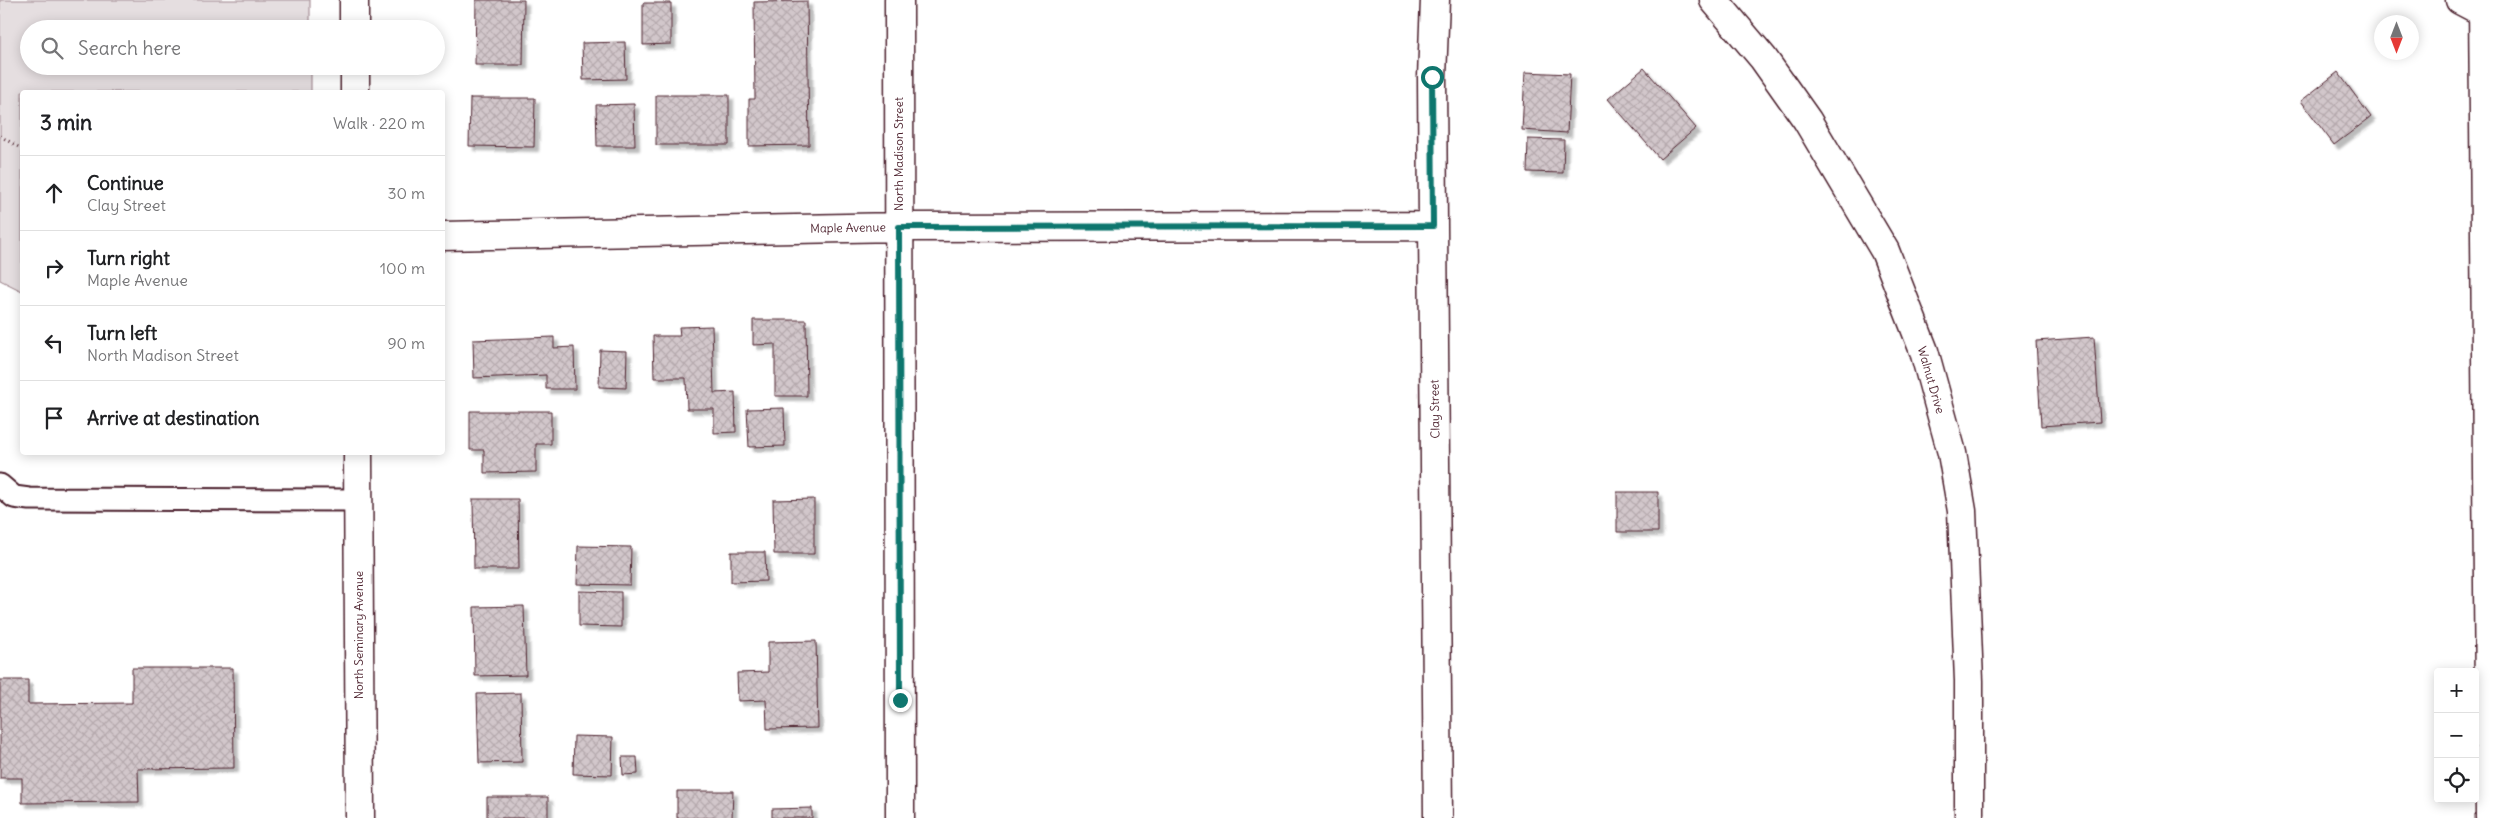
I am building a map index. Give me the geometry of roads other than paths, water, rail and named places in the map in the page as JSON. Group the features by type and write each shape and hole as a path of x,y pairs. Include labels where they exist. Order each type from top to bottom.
{"street":[{"path":"354,0 354,20"},
{"name":"North Madison Street","path":"899,0 900,818"},
{"name":"Clay Street","path":"1435,0 1432,77 1438,818"},
{"name":"Walnut Drive","path":"1714,0 1763,58 1812,128 1885,251 1924,351 1952,453 1962,510 1969,681 1969,818"},
{"path":"2480,6 2490,818"},
{"path":"355,75 355,90"},
{"name":"Maple Avenue","path":"445,236 899,227 1433,226"},
{"name":"North Seminary Avenue","path":"358,455 360,818"}],"lane":[{"path":"0,485 14,498 29,499 358,500"}]}
